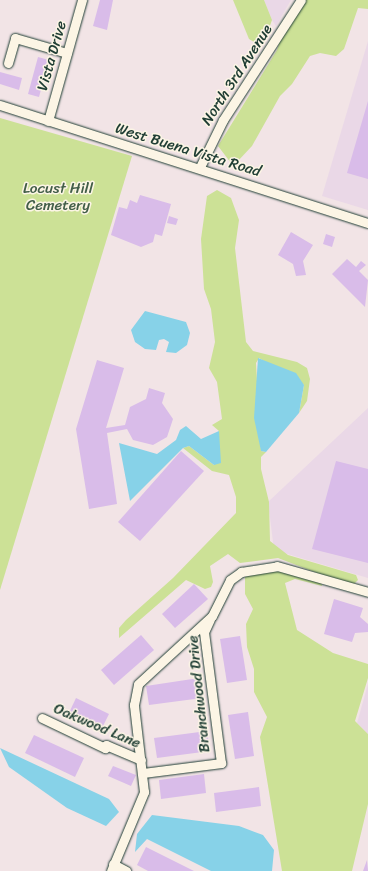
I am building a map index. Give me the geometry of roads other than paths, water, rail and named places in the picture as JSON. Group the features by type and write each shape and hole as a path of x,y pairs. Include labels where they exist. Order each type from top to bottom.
{"street":[{"name":"Vista Drive","path":"48,121 82,0"},
{"name":"North 3rd Avenue","path":"200,167 222,120 301,0"},
{"path":"8,63 15,38 67,52"},
{"name":"West Buena Vista Road","path":"0,105 200,167 368,223"},
{"path":"126,871 112,867 126,829 142,804 143,773 134,705 138,684 212,616 235,575 261,568 277,566 368,592"},
{"name":"Branchwood Drive","path":"143,773 221,763 204,632 212,616"},
{"name":"Oakwood Lane","path":"42,718 105,748 106,745 141,760"}],"water":[{"path":"145,311 186,322 190,333 187,345 176,353 166,352 169,342 164,339 159,340 156,350 145,349 135,342 131,330"},
{"path":"258,358 296,373 304,385 299,413 266,452 261,451 254,418"},
{"path":"186,426 201,439 219,431 221,463 214,465 189,446 183,448 130,501 119,443 157,454 176,440 180,430"},
{"path":"0,748 109,799 119,812 106,826 67,808 9,767"},
{"path":"152,815 239,826 263,835 274,850 272,871 211,871 147,839 135,852 137,834"}],"park label":[{"name":"Locust Hill Cemetery","path":"58,196"}]}
